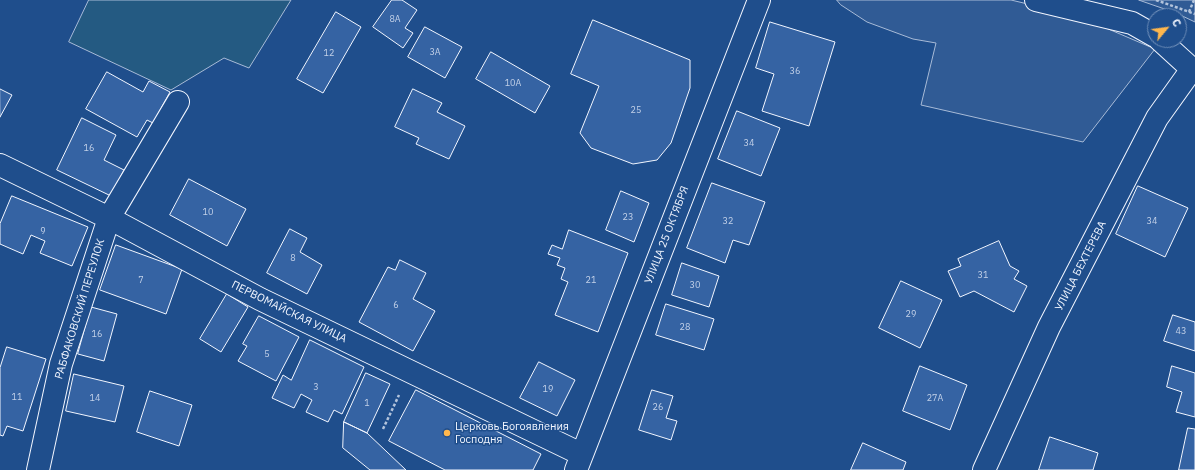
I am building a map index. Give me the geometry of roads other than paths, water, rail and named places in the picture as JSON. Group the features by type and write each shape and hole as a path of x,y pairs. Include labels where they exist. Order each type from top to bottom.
{"street":[{"name":"УЛИЦА 25 ОКТЯБРЯ","path":"579,462 759,0"},
{"path":"1036,0 1132,23 1147,31"},
{"path":"1169,48 1193,71"},
{"name":"УЛИЦА БЕХТЕРЕВА","path":"984,470 1049,327 1154,125 1193,71"},
{"name":"РАБФАКОВСКИЙ ПЕРЕУЛОК","path":"38,470 61,364 109,218 178,102"},
{"name":"ПЕРВОМАЙСКАЯ УЛИЦА","path":"0,165 109,218 260,299 411,371 579,462"}],"place":[{"name":"Церковь Богоявления Господня","path":"447,433"}]}
